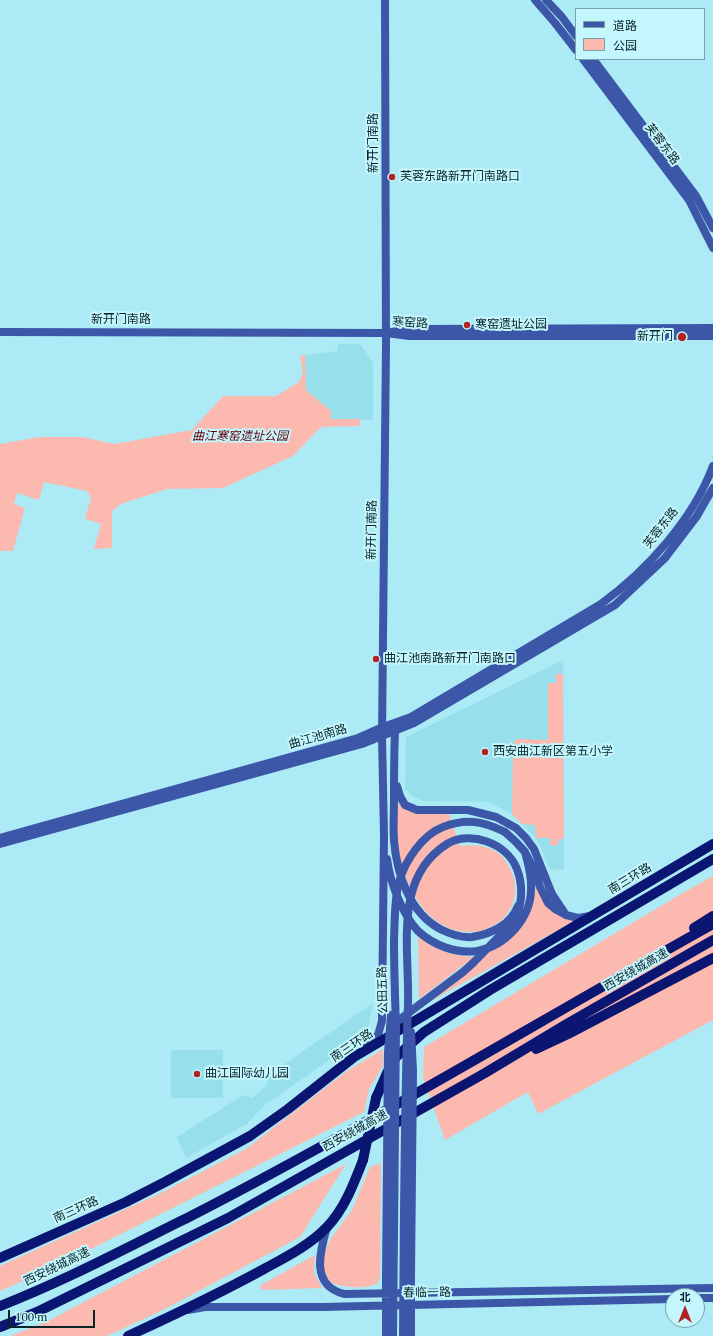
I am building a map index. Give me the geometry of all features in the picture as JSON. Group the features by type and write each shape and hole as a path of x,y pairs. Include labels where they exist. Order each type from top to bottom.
{"highway":[{"name":"南三环路","path":"0,1258 126,1202 250,1136 288,1110 354,1057 713,844"},
{"name":"南三环路","path":"128,1336 221,1292 295,1252 328,1226 352,1189 363,1160 376,1098 387,1073 396,1057 424,1032 490,990 713,859"},
{"path":"625,973 713,916"},
{"name":"西安绕城高速","path":"0,1306 31,1294 135,1244 291,1163 713,924"},
{"name":"西安绕城高速","path":"0,1327 37,1312 228,1218 485,1073 713,940"},
{"path":"485,1073 568,1034 713,958"}],"main road":[{"name":"新开门南路","path":"384,835 382,736 386,333 385,0"},
{"path":"536,0 575,49"},
{"path":"546,0 575,35"},
{"name":"芙蓉东路","path":"584,60 689,200 713,248"},
{"name":"芙蓉东路","path":"594,60 696,196 713,228"},
{"name":"寒窑路","path":"386,333 409,329 713,328"},
{"name":"新开门南路","path":"0,332 386,333"},
{"name":"寒窑路","path":"386,333 409,336 713,336"},
{"name":"芙蓉东路","path":"615,594 659,553 690,512 708,480 713,466"},
{"name":"芙蓉东路","path":"615,605 665,558 697,516 713,488"},
{"name":"曲江池南路","path":"0,838 358,738 411,717 601,604 615,594"},
{"name":"曲江池南路","path":"0,844 362,744 395,732 414,723 615,605"},
{"path":"383,727 395,732 394,840 400,873 409,896 422,914 434,925 448,933 470,937 483,935 493,931 510,920 517,909 520,900"},
{"path":"394,770 400,796 405,804 417,810 468,810 496,816 516,828 534,849 552,894 566,914 578,918 595,915"},
{"name":"公田五路","path":"393,1336 396,1026 394,984 396,898 399,881 404,868 420,842 437,829 455,822 472,821 490,824 505,832 525,852 535,871 540,887 548,903 566,914"},
{"path":"384,835 392,883 407,916 426,938 449,949 461,951 477,951 491,946 502,940 520,924 530,900 531,888 525,852"},
{"path":"378,1035 382,1022 384,835"},
{"name":"公田五路","path":"403,1336 405,1076 408,1002 408,911 411,894 423,866 434,853 457,840 469,838 483,840 498,847 509,856 516,867 521,880 522,892 520,900"},
{"path":"354,1057 378,1035 452,981 473,963 516,919 519,911 520,900"},
{"path":"386,1336 388,1052 394,984"},
{"path":"408,1002 413,1052 410,1294 411,1336"},
{"name":"春临一路","path":"328,1226 321,1251 321,1277 333,1290 344,1294 713,1288"},
{"name":"春临一路","path":"182,1311 205,1307 386,1306 665,1299"}],"shaded area":[{"path":"338,344 360,344 373,362 373,420 331,419 331,411 306,390 305,355 337,351"},
{"name":"西安曲江新区第五小学","path":"563,660 564,869 550,870 537,839 512,814 488,802 424,801 414,797 405,789 406,737"},
{"path":"373,1003 367,1035 265,1105 247,1124 186,1158 177,1137 243,1095 252,1098 266,1086 270,1074"},
{"name":"曲江国际幼儿园","path":"171,1050 223,1050 223,1098 171,1098"}],"green space":[{"name":"曲江寒窑遗址公园","path":"305,355 306,390 331,411 331,419 360,419 360,426 323,427 319,429 293,456 223,488 167,489 121,504 112,511 112,548 94,549 101,524 85,519 91,497 87,491 44,482 39,500 17,493 14,504 25,508 13,551 0,551 0,444 40,437 83,437 114,444 192,430 223,396 276,396 299,382 303,372 300,356"},
{"path":"556,674 563,674 564,839 559,839 558,845 550,845 550,838 536,838 535,825 522,824 512,814 513,745 516,739 548,740 548,683 556,683"},
{"path":"399,802 405,808 449,814 460,846 473,845 486,847 497,852 502,857 511,871 515,887 514,898 506,916 490,928 470,932 459,931 442,924 427,913 416,897 407,879 401,860 397,820"},
{"path":"713,876 713,1020 538,1114 528,1092 445,1140 423,1078 424,1047"},
{"path":"536,885 550,909 559,916 574,921 422,1006 491,950 510,939 517,932 528,916 535,896"},
{"path":"418,937 444,952 474,957 419,999"},
{"path":"383,1049 383,1066 369,1089 364,1112 53,1268 0,1291 0,1266 161,1193 246,1149 347,1071"},
{"path":"381,1163 380,1276 378,1283 367,1287 354,1287 341,1286 330,1282 323,1270 324,1254 331,1238 352,1210 370,1167"},
{"path":"346,1164 300,1237 163,1310 107,1336 10,1336 44,1323"},
{"path":"315,1255 314,1273 322,1288 263,1290 260,1287 261,1285"}],"place":[{"name":"芙蓉东路新开门南路口","path":"392,177"},
{"name":"寒窑遗址公园","path":"467,325"},
{"name":"新开门","path":"682,337"},
{"name":"曲江池南路新开门南路口","path":"376,659"},
{"name":"西安曲江新区第五小学","path":"485,752"},
{"name":"曲江国际幼儿园","path":"197,1074"}]}
